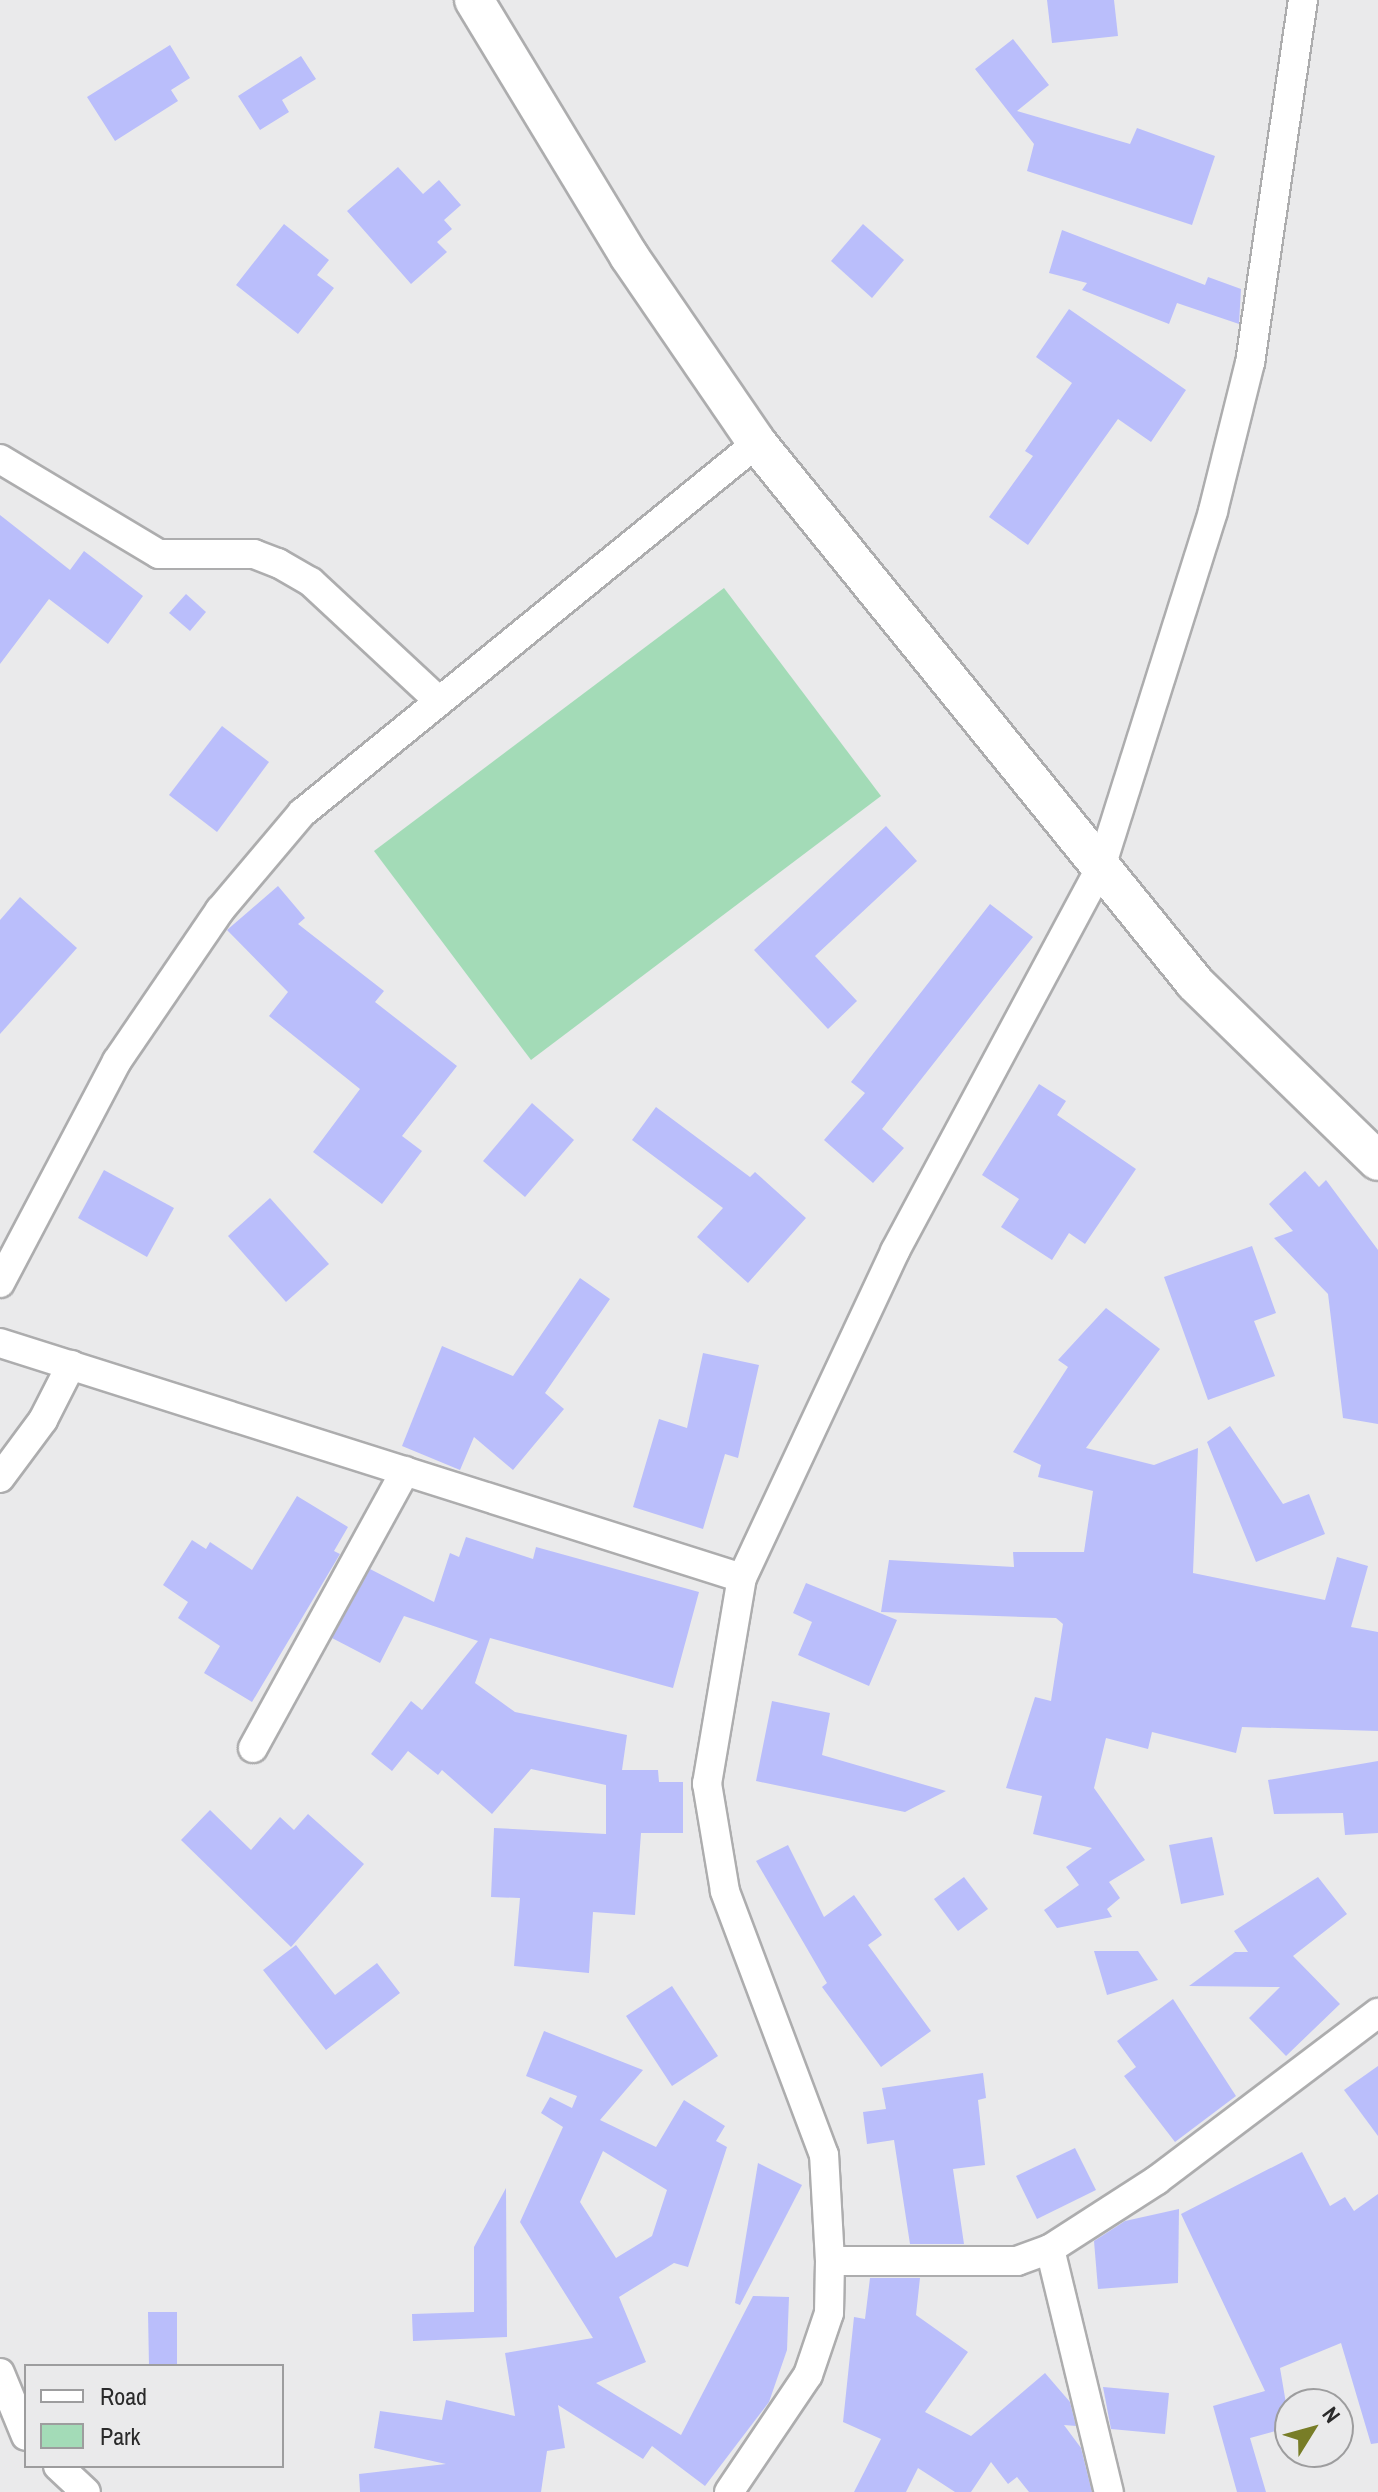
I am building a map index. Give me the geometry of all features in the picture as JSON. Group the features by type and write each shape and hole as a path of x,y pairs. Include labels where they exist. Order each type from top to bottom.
{"street":[{"path":"474,0 629,256 757,443 1195,983 1378,1161"},
{"path":"729,2492 808,2375 829,2313 830,2261 824,2155 725,1891 707,1784 742,1578 895,1251 1101,867 1204,542 1250,363 1303,0"},
{"path":"0,1283 117,1061 220,910 302,813 436,698 757,443"},
{"path":"0,459 159,554 254,554 278,563 311,582 436,698"},
{"path":"0,1343 742,1578"},
{"path":"0,1478 43,1420 71,1365"},
{"path":"253,1748 405,1471"},
{"path":"830,2261 1017,2261 1050,2249 1157,2180 1378,2013"},
{"path":"1050,2249 1109,2492"},
{"path":"0,2373 24,2431"},
{"path":"0,2442 24,2436"},
{"path":"60,2468 86,2492"}],"green space":[{"path":"724,588 881,796 531,1060 374,851"}],"building":[{"path":"1047,0 1114,0 1118,36 1052,43"},
{"path":"1013,39 1049,85 1017,111 1130,144 1137,128 1215,156 1192,225 1027,171 1034,144 975,69"},
{"path":"170,45 190,78 171,90 178,101 115,141 87,97"},
{"path":"301,56 316,79 282,100 289,112 260,130 238,96"},
{"path":"398,167 423,194 439,180 461,205 444,220 452,229 437,242 447,252 411,284 347,211"},
{"path":"284,224 329,260 317,275 334,288 298,334 236,285"},
{"path":"863,224 904,260 872,298 831,261"},
{"path":"1062,230 1205,285 1208,277 1241,289 1239,324 1177,303 1169,324 1082,290 1087,283 1049,273"},
{"path":"1069,309 1186,390 1151,442 1118,419 1028,545 989,517 1033,456 1025,451 1072,383 1036,357"},
{"path":"0,515 70,570 84,551 143,596 108,644 49,599 0,664"},
{"path":"186,594 206,612 190,631 169,613"},
{"path":"222,726 269,762 217,832 169,795"},
{"path":"886,826 917,861 815,956 857,1001 828,1029 754,950"},
{"path":"278,886 305,918 298,924 384,991 375,1002 457,1066 402,1136 422,1151 382,1204 313,1152 360,1089 269,1016 288,992 227,930"},
{"path":"20,897 77,948 0,1034 0,920"},
{"path":"990,904 1033,937 882,1129 904,1148 873,1183 824,1140 865,1093 851,1082"},
{"path":"1039,1084 1066,1101 1057,1115 1136,1169 1085,1244 1069,1233 1052,1260 1001,1227 1019,1199 982,1175"},
{"path":"532,1103 574,1140 525,1197 483,1161"},
{"path":"656,1107 750,1177 755,1172 806,1218 748,1283 697,1237 723,1208 632,1140"},
{"path":"104,1170 174,1208 147,1257 78,1218"},
{"path":"1305,1171 1319,1187 1326,1180 1378,1250 1378,1424 1343,1418 1328,1294 1274,1238 1293,1231 1269,1204"},
{"path":"270,1198 329,1264 286,1302 228,1236"},
{"path":"1252,1246 1276,1313 1254,1321 1275,1376 1208,1400 1164,1277"},
{"path":"580,1278 610,1299 545,1393 564,1409 513,1470 474,1437 460,1470 402,1446 442,1346 513,1376"},
{"path":"1106,1308 1160,1349 1086,1448 1154,1465 1198,1448 1193,1573 1325,1600 1337,1557 1368,1566 1351,1627 1378,1632 1378,1731 1242,1727 1236,1753 1152,1732 1148,1749 1106,1738 1094,1788 1145,1860 1109,1882 1120,1898 1107,1909 1112,1917 1057,1928 1044,1910 1079,1885 1066,1867 1092,1848 1033,1834 1042,1796 1006,1788 1035,1697 1051,1701 1063,1624 1056,1618 881,1612 889,1560 1014,1567 1013,1552 1084,1552 1093,1491 1038,1477 1041,1465 1013,1452 1068,1367 1058,1360"},
{"path":"703,1353 759,1365 738,1458 725,1454 703,1529 633,1507 659,1419 687,1428"},
{"path":"1230,1426 1283,1504 1309,1494 1325,1534 1256,1562 1207,1442"},
{"path":"297,1496 348,1527 334,1551 340,1554 252,1702 204,1673 220,1646 178,1618 188,1602 163,1585 192,1540 206,1549 210,1542 252,1570"},
{"path":"466,1537 533,1559 536,1547 699,1592 673,1688 490,1638 475,1683 515,1712 627,1735 622,1770 658,1770 659,1782 683,1782 683,1833 641,1833 635,1915 593,1912 589,1973 514,1966 520,1898 491,1897 494,1828 606,1834 606,1785 531,1769 492,1814 442,1770 438,1775 408,1751 392,1771 371,1754 411,1701 422,1710 478,1641 404,1616 380,1663 332,1638 370,1569 434,1602 450,1553 459,1557"},
{"path":"806,1583 897,1620 869,1686 798,1655 812,1622 793,1613"},
{"path":"772,1701 830,1713 822,1755 946,1791 905,1812 756,1781"},
{"path":"1378,1761 1378,1833 1345,1835 1343,1813 1274,1814 1268,1780"},
{"path":"210,1810 251,1850 280,1817 294,1830 308,1814 364,1864 291,1947 181,1840"},
{"path":"1212,1837 1224,1895 1181,1904 1169,1845"},
{"path":"788,1845 824,1917 854,1895 882,1935 868,1945 931,2031 881,2067 822,1987 827,1983 756,1861"},
{"path":"964,1877 988,1909 958,1931 934,1899"},
{"path":"1318,1877 1347,1914 1293,1956 1340,2004 1286,2056 1249,2018 1280,1987 1189,1986 1235,1952 1248,1952 1234,1931"},
{"path":"296,1945 335,1995 377,1963 400,1993 326,2050 263,1970"},
{"path":"1094,1951 1138,1951 1158,1980 1107,1995"},
{"path":"672,1986 718,2056 672,2086 626,2016"},
{"path":"1173,1999 1236,2096 1175,2142 1124,2076 1136,2067 1117,2041"},
{"path":"544,2031 643,2070 600,2120 656,2147 684,2100 725,2126 716,2141 727,2147 688,2267 674,2263 619,2297 646,2362 596,2383 681,2435 753,2296 789,2297 787,2350 769,2402 705,2486 652,2446 643,2459 558,2405 565,2448 547,2451 541,2492 360,2492 359,2474 446,2464 374,2448 380,2411 442,2420 446,2400 515,2416 505,2353 593,2338 520,2222 563,2127 541,2113 550,2097 572,2108 577,2096 526,2076","holes":["603,2151 667,2190 652,2236 616,2258 580,2202"]},
{"path":"1378,2066 1378,2136 1344,2090"},
{"path":"983,2073 986,2098 978,2100 985,2165 953,2169 964,2244 910,2244 894,2140 867,2144 863,2112 886,2109 882,2088"},
{"path":"1075,2148 1096,2190 1037,2219 1016,2176"},
{"path":"1302,2152 1330,2206 1345,2197 1354,2211 1378,2194 1378,2443 1371,2444 1341,2343 1280,2368 1283,2388 1274,2388 1274,2431 1250,2438 1266,2492 1237,2492 1213,2406 1265,2391 1181,2214"},
{"path":"758,2163 802,2185 740,2305 735,2303"},
{"path":"506,2188 507,2337 413,2341 412,2314 474,2312 474,2247"},
{"path":"1179,2209 1178,2283 1098,2289 1094,2241 1125,2221"},
{"path":"870,2278 920,2278 916,2315 968,2352 925,2412 971,2436 1045,2373 1070,2402 1076,2426 1064,2425 1081,2448 1092,2492 1029,2492 1017,2477 1008,2484 991,2462 971,2492 955,2492 918,2468 906,2492 854,2492 881,2439 843,2422 854,2317 865,2319"},
{"path":"148,2312 177,2312 177,2364 149,2364"},
{"path":"1103,2387 1169,2393 1165,2434 1111,2429"}]}
